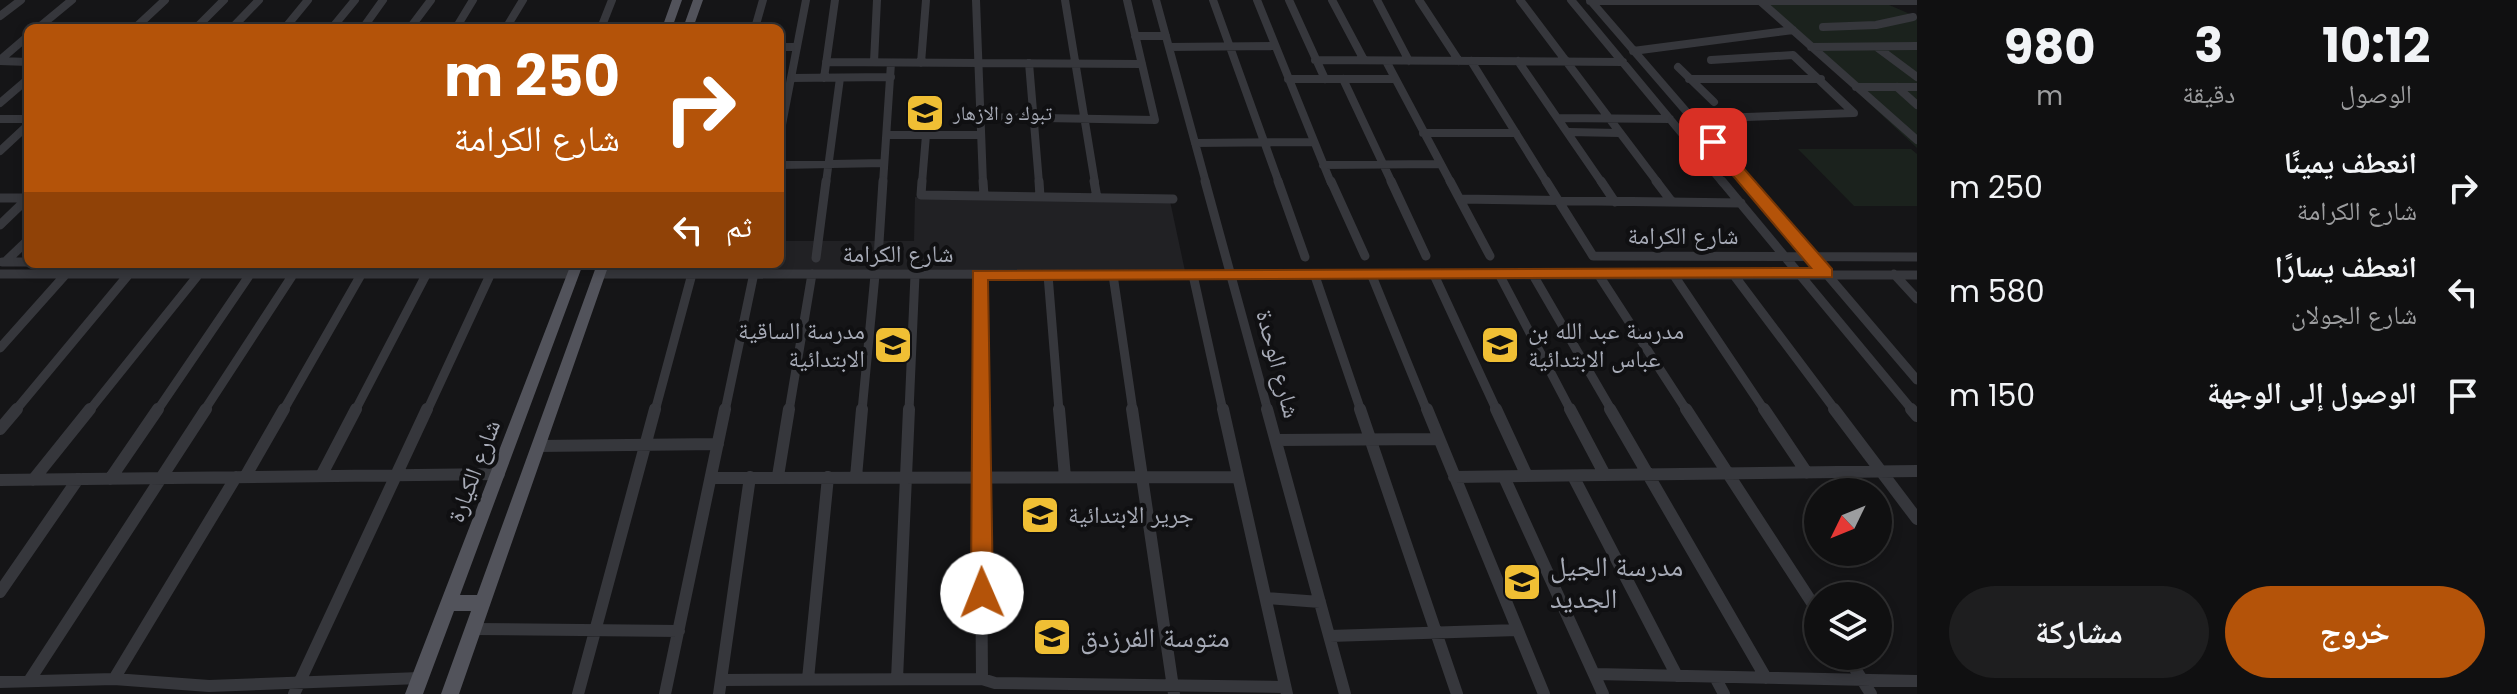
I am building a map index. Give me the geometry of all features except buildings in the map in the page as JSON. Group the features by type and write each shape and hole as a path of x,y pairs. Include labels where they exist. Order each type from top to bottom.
{"main road":[{"path":"668,24 677,0"},
{"path":"689,24 698,0"},
{"name":"شارع الكيارة","path":"417,686 575,269"},
{"path":"450,694 601,269"},
{"path":"450,603 483,603"}],"street":[{"path":"0,16 21,0"},
{"path":"43,24 72,0"},
{"path":"139,24 165,0"},
{"path":"200,24 224,0"},
{"path":"236,24 259,0"},
{"path":"288,24 308,0"},
{"path":"335,24 355,0"},
{"path":"366,24 383,0"},
{"path":"413,24 431,0"},
{"path":"458,24 473,0"},
{"path":"508,24 523,0"},
{"path":"603,24 612,0"},
{"path":"756,24 763,0"},
{"path":"784,109 806,0"},
{"path":"824,78 835,0"},
{"path":"874,62 877,0"},
{"path":"921,63 926,0"},
{"path":"976,0 984,196"},
{"path":"1065,0 1097,198"},
{"path":"981,117 1155,120 1127,0"},
{"name":"شارع الوحدة","path":"1156,0 1345,694"},
{"path":"1213,0 1267,143 1305,257"},
{"path":"1257,0 1313,142 1365,256"},
{"path":"1289,0 1325,79"},
{"path":"1332,0 1364,60"},
{"path":"1377,0 1409,61"},
{"path":"1419,0 1459,61"},
{"path":"1520,0 1672,202"},
{"path":"1571,0 1917,416"},
{"path":"1590,0 1917,0"},
{"path":"1590,0 1917,380"},
{"path":"1879,0 1915,18"},
{"path":"1760,1 1917,140"},
{"path":"1823,27 1876,25 1915,18"},
{"path":"1633,51 1793,30"},
{"path":"1135,36 1168,42 1275,46"},
{"path":"0,61 24,40"},
{"path":"1811,47 1917,46"},
{"path":"784,47 797,47"},
{"path":"1878,48 1917,77"},
{"path":"1693,119 1854,113 1793,55 1711,60"},
{"path":"1315,60 1623,62"},
{"path":"0,61 24,62"},
{"path":"1386,61 1490,256"},
{"path":"1471,61 1558,201"},
{"path":"1518,61 1615,202"},
{"path":"826,62 1142,64"},
{"path":"878,258 891,63"},
{"path":"1029,63 1040,197"},
{"path":"1678,67 1714,102"},
{"path":"791,78 891,77"},
{"path":"816,258 840,78"},
{"path":"1288,79 1395,79"},
{"path":"1343,79 1426,256"},
{"path":"1689,79 1821,79"},
{"path":"0,103 24,82"},
{"path":"1856,87 1917,87"},
{"path":"1897,87 1917,105"},
{"path":"1558,118 1670,119"},
{"path":"0,119 24,119"},
{"path":"0,151 24,129"},
{"path":"1569,132 1619,133"},
{"path":"1423,133 1516,133"},
{"path":"887,135 981,135"},
{"path":"926,135 921,195 1173,199"},
{"path":"1195,143 1313,142"},
{"path":"784,165 884,163"},
{"path":"1323,165 1439,164"},
{"path":"0,198 24,198"},
{"path":"1460,199 1741,203"},
{"name":"شارع الكرامة","path":"1558,201 1593,256 1917,257"},
{"path":"0,225 24,202"},
{"path":"2,262 24,243"},
{"path":"2,262 24,262"},
{"path":"0,274 199,274 279,269 294,273 491,273 575,269"},
{"name":"شارع الكرامة","path":"601,269 692,274 1232,277 1917,275"},
{"path":"110,479 251,273"},
{"path":"29,681 294,273"},
{"path":"114,679 241,477 362,273"},
{"path":"321,476 427,273"},
{"path":"296,688 491,273"},
{"path":"665,694 754,273"},
{"path":"0,348 66,274"},
{"path":"0,429 129,274"},
{"path":"33,480 199,274"},
{"path":"578,694 692,274"},
{"path":"778,476 812,274"},
{"path":"1598,274 1804,591"},
{"path":"1673,274 1807,473"},
{"path":"1733,274 1917,519"},
{"path":"1894,274 1917,299"},
{"path":"856,477 875,275"},
{"path":"897,679 915,275"},
{"path":"979,275 981,477 991,685"},
{"path":"1048,275 1065,477"},
{"path":"1113,275 1173,690"},
{"path":"750,477 721,687 808,679 897,679 1087,689 1286,690 1193,275"},
{"path":"1533,275 1766,678"},
{"path":"1315,276 1457,694"},
{"path":"1372,276 1544,694"},
{"path":"1500,276 1605,475"},
{"path":"1435,277 1527,476"},
{"path":"1276,440 1439,439"},
{"path":"538,446 718,444"},
{"path":"1454,477 1917,471"},
{"path":"2,483 78,479 499,474"},
{"path":"1573,476 1677,676"},
{"path":"808,679 828,477"},
{"path":"711,478 1238,477"},
{"path":"1504,477 1603,694"},
{"path":"0,592 78,479"},
{"path":"1266,598 1320,602"},
{"path":"474,629 679,631"},
{"path":"1330,636 1517,630"},
{"path":"1856,670 1871,694"},
{"path":"1595,674 1917,681"},
{"path":"1715,677 1724,694"},
{"path":"0,682 114,679 125,688 207,690 417,686"},
{"path":"844,694 845,679"}],"shaded area":[{"path":"1760,1 1880,1 1917,17 1917,148"},
{"path":"1798,149 1911,149 1917,154 1917,206 1854,206"},
{"path":"915,197 1170,201 1185,271 637,271 638,268 784,268 784,241 914,241"}],"place":[{"name":"تبوك و الازهار","path":"925,113"},
{"name":"مدرسة الساقية الابتدائية","path":"893,345"},
{"name":"مدرسة عبد الله بن عباس الابتدائية","path":"1500,345"},
{"name":"جرير الابتدائية","path":"1040,515"},
{"name":"مدرسة الجيل الجديد","path":"1522,582"},
{"name":"متوسة الفرزدق","path":"1052,637"}],"route":[{"path":"982,593 979,275 1457,277 1826,273 1713,142"}]}
